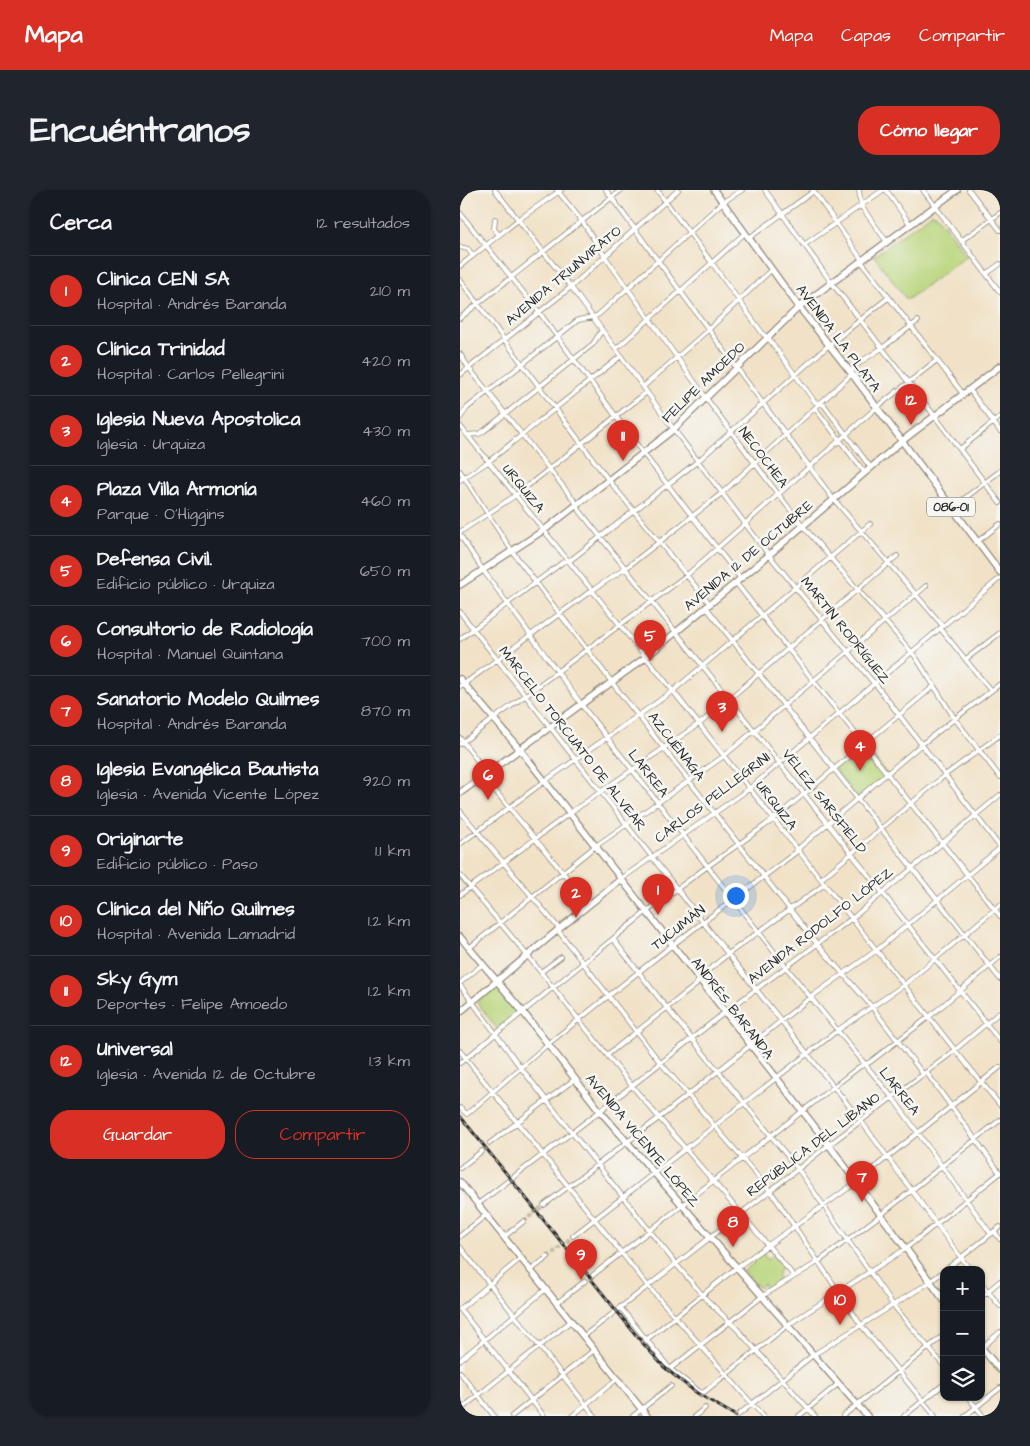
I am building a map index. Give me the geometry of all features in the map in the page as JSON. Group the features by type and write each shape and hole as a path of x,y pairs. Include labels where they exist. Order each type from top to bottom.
{"main road":[{"name":"AVENIDA LA PLATA","path":"714,190 799,307 851,373 1000,572"},
{"name":"FELIPE AMOEDO","path":"460,585 544,530 674,429 799,307 957,190"},
{"name":"AVENIDA 12 DE OCTUBRE","path":"460,793 646,657 769,556 902,441 1000,366"},
{"name":"ANDRÉS BARANDA","path":"461,683 494,718 520,754 544,782 828,1146 928,1283"},
{"name":"CARLOS PELLEGRINI","path":"460,1012 558,929 620,880"},
{"name":"AVENIDA VICENTE LÓPEZ","path":"460,937 498,981 626,1142 866,1416"},
{"path":"461,1184 648,1416"},
{"path":"928,1283 940,1296"},
{"path":"928,1283 940,1300"},
{"path":"985,1354 1000,1370"},
{"path":"985,1355 1000,1374"}],"street":[{"path":"495,190 571,287"},
{"path":"606,190 834,500 916,595 991,691"},
{"path":"460,318 621,190"},
{"path":"656,190 815,402 824,405 871,468"},
{"name":"AVENIDA TRIUNVIRATO","path":"460,375 571,287 678,190"},
{"path":"460,418 467,408 578,320 593,318 723,202 742,190"},
{"path":"765,190 831,282 1000,503"},
{"path":"616,349 712,263 747,235 782,214 814,190 889,297 963,394"},
{"path":"859,190 861,206 887,242"},
{"path":"804,245 884,190 910,224"},
{"path":"923,190 1000,292"},
{"path":"969,190 1000,230"},
{"path":"460,266 518,220 559,191"},
{"name":"NECOCHEA","path":"559,191 706,398 778,494 911,652 955,719 1000,777"},
{"path":"460,212 539,312 642,453 741,578"},
{"path":"961,241 1000,213"},
{"path":"494,219 494,229 499,235"},
{"path":"460,247 468,249 474,256"},
{"path":"986,274 1000,264"},
{"path":"643,387 708,330 772,269"},
{"path":"460,280 609,480 687,574 732,641 1000,979"},
{"name":"MARTÍN RODRÍGUEZ","path":"571,287 769,556 899,714 1000,847"},
{"path":"460,638 601,537 698,461 829,345 889,297"},
{"path":"461,683 498,660 626,568 692,517 722,493 820,404 862,361 918,321"},
{"path":"467,435 481,433 595,342 602,330"},
{"name":"VÉLEZ SARSFIELD","path":"460,354 601,537 1000,1041"},
{"path":"460,480 488,462 621,356"},
{"path":"589,904 509,808 461,741 526,695 687,574 876,408 937,360"},
{"path":"968,389 1000,431"},
{"path":"460,534 516,495 647,392"},
{"path":"815,408 865,473"},
{"path":"960,449 1000,418"},
{"name":"URQUIZA","path":"461,428 699,723 878,950 904,986 1000,1105"},
{"name":"AZCUÉNAGA","path":"460,471 512,551 817,944 872,1008 952,1107 1000,1173"},
{"path":"952,508 1000,471"},
{"path":"460,844 673,691 870,524"},
{"path":"977,542 1000,524"},
{"name":"LARREA","path":"460,534 483,570 581,704 786,967 892,1098 967,1200 1000,1239"},
{"path":"460,895 568,815 699,723 897,556"},
{"name":"CARLOS PELLEGRINI","path":"620,880 750,788 1000,578"},
{"path":"736,583 1000,916"},
{"path":"470,948 594,847 724,756 926,586"},
{"name":"MARCELO TORCUATO DE ALVEAR","path":"460,612 702,922 861,1121 967,1266"},
{"path":"966,659 1000,633"},
{"name":"TUCUMÁN","path":"460,1108 467,1114 548,1044 671,946 798,850 922,744 1000,684"},
{"path":"460,1063 645,913 774,819 934,686"},
{"path":"822,879 945,775 1000,735"},
{"name":"AVENIDA RODOLFO LÓPEZ","path":"478,1204 572,1133 723,1013 853,918 941,843 1000,796"},
{"path":"460,811 533,897 661,1062 770,1191 861,1325 935,1416"},
{"path":"544,1205 659,1118 811,997 878,950 1000,847"},
{"path":"460,876 501,923 632,1086 794,1276"},
{"path":"607,1055 666,1008 728,954 825,884"},
{"path":"573,1236 838,1030 904,986 1000,905"},
{"path":"613,939 666,1008 798,1169 893,1305 940,1361"},
{"path":"541,972 561,957"},
{"path":"594,1275 801,1112 898,1042 1000,957"},
{"path":"484,964 460,984 496,1034 546,1101 676,1264 702,1295 730,1322 815,1416"},
{"name":"REPÚBLICA DEL LÍBANO","path":"584,1336 798,1169 955,1050 1000,1012"},
{"path":"460,1051 648,1286 763,1416"},
{"path":"646,1340 736,1268 855,1183 1000,1067"},
{"path":"490,1143 575,1079"},
{"path":"670,1369 761,1297 818,1262 879,1216 1000,1120"},
{"path":"460,1168 482,1151"},
{"path":"620,1307 670,1369 702,1393 786,1326 904,1250 1000,1173"},
{"path":"460,1236 486,1215"},
{"path":"504,1237 524,1221"},
{"path":"949,1266 1000,1227"},
{"path":"460,1247 595,1416"},
{"path":"530,1270 548,1257"},
{"path":"521,1258 460,1309 544,1416"},
{"path":"737,1416 813,1355 928,1283 940,1273"},
{"path":"557,1303 585,1281"},
{"path":"985,1294 1000,1281"},
{"path":"985,1288 1000,1306"},
{"path":"460,1360 546,1289"},
{"path":"460,1410 571,1321"},
{"path":"985,1345 1000,1332"},
{"path":"843,1416 940,1339"},
{"path":"512,1416 595,1350"},
{"path":"460,1372 494,1416"},
{"path":"572,1416 618,1378"},
{"path":"799,1416 838,1384"},
{"path":"633,1416 671,1386"},
{"path":"904,1416 940,1387"},
{"path":"965,1416 1000,1388"},
{"path":"971,1401 983,1416"},
{"path":"695,1416 705,1408"}],"green space":[{"path":"932,213 936,214 967,256 907,300 874,256"},
{"path":"863,744 887,774 858,799 834,768"},
{"path":"497,985 520,1012 497,1029 477,1002"},
{"path":"762,1251 767,1260 773,1255 783,1267 777,1272 779,1282 768,1289 763,1284 759,1288 744,1271 754,1263 751,1259"}],"tunnel":[{"path":"524,1221 544,1205"},
{"path":"548,1257 573,1236"}],"railway":[{"path":"460,1116 640,1340 664,1367 697,1393 736,1416"}],"place":[{"name":"Universal","path":"911,425"},
{"name":"Sky Gym","path":"623,461"},
{"name":"Defensa Civil.","path":"650,661"},
{"name":"Iglesia Nueva Apostolica","path":"722,732"},
{"name":"Plaza Villa Armonía","path":"860,771"},
{"name":"Consultorio de Radiología","path":"488,800"},
{"name":"Clinica CENI SA","path":"658,915"},
{"name":"Clínica Trinidad","path":"576,918"},
{"name":"Sanatorio Modelo Quilmes","path":"862,1202"},
{"name":"Iglesia Evangélica Bautista","path":"733,1247"},
{"name":"Originarte","path":"581,1280"},
{"name":"Clínica del Niño Quilmes","path":"840,1325"}]}
